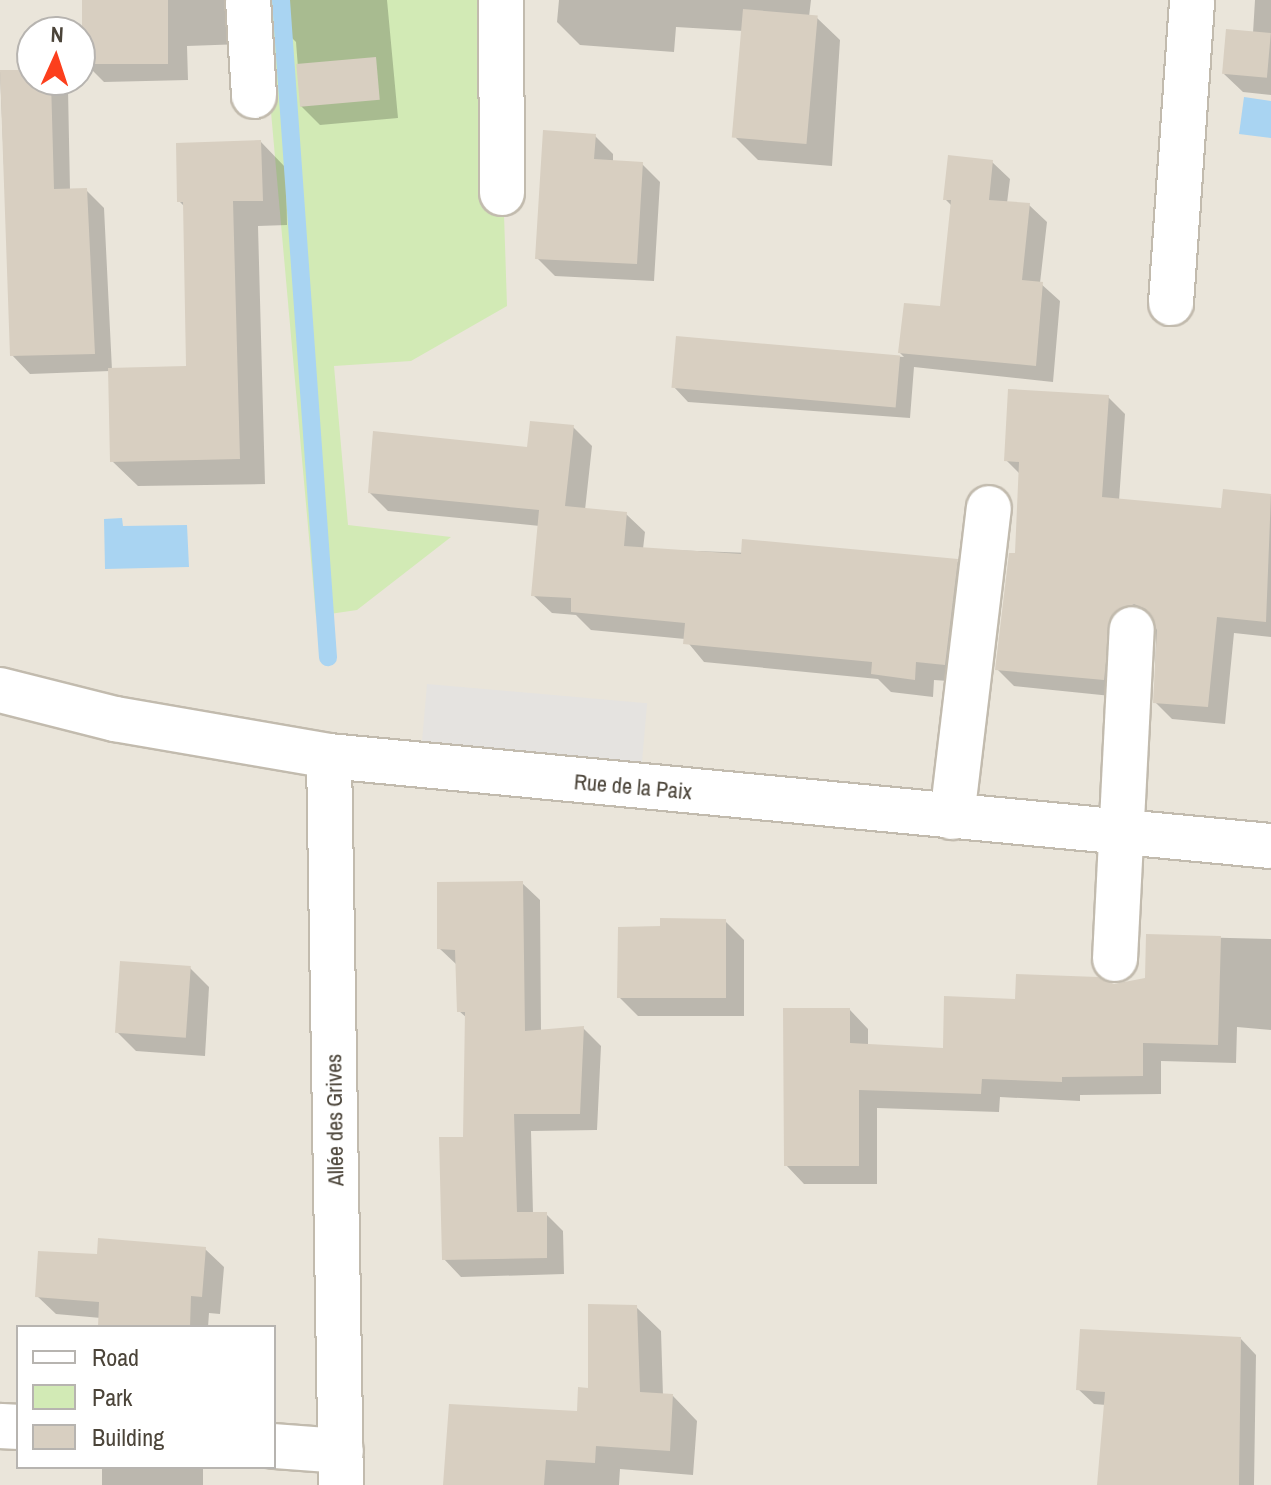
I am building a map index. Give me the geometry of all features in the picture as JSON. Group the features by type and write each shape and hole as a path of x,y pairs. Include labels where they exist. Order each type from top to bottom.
{"street":[{"path":"248,0 254,96"},
{"path":"501,0 502,193"},
{"path":"1171,303 1192,0"},
{"path":"952,817 989,508"},
{"path":"1115,959 1132,629"},
{"name":"Rue de la Paix","path":"0,690 115,719 329,756 1271,846"},
{"name":"Allée des Grives","path":"329,756 341,1468"},
{"path":"276,1447 341,1468"}],"shaded area":[{"path":"0,0 1271,0 1271,1485 0,1485"},
{"path":"427,684 647,703 640,786 420,767"}],"green space":[{"path":"261,0 497,0 507,306 411,361 334,366 348,525 451,537 357,610 316,616"}],"water":[{"path":"1244,97 1271,101 1271,138 1239,134"},
{"path":"122,518 123,526 187,525 189,567 105,569 104,519"}],"building":[{"path":"82,0 168,0 168,64 96,64 96,16 82,16"},
{"path":"743,9 818,16 806,144 732,138"},
{"path":"1226,29 1271,33 1267,78 1222,74"},
{"path":"376,57 380,100 300,107 296,64"},
{"path":"0,70 16,70 16,96 51,96 54,189 87,188 95,354 10,356"},
{"path":"543,130 596,134 594,159 643,162 637,264 535,259"},
{"path":"261,140 263,201 233,201 240,459 110,462 108,368 186,366 183,202 177,202 176,143"},
{"path":"948,155 993,160 989,200 1030,203 1022,280 1043,282 1036,366 898,353 904,303 940,306 951,200 943,200"},
{"path":"676,336 900,356 896,407 671,388"},
{"path":"1008,389 1109,395 1102,497 1221,508 1223,489 1271,494 1266,622 1217,617 1208,707 1153,703 1157,630 1146,609 1134,604 1111,616 1104,680 995,670 1009,553 1015,553 1019,462 1004,461"},
{"path":"530,421 574,425 565,506 627,512 624,546 741,554 742,539 958,559 945,665 916,662 915,680 871,674 872,662 683,644 685,623 571,612 571,598 531,596 539,510 368,493 373,431 527,447"},
{"path":"523,881 525,1031 584,1026 580,1114 514,1114 517,1212 547,1212 547,1258 442,1260 439,1137 463,1137 465,1012 457,1012 455,950 437,949 437,882"},
{"path":"660,918 726,919 726,998 617,998 618,927 660,926"},
{"path":"1146,934 1221,936 1218,1045 1143,1043 1143,1076 1062,1077 1062,1082 982,1079 981,1094 859,1090 859,1166 784,1166 783,1008 850,1008 850,1043 943,1048 944,996 1015,999 1016,974 1098,977 1114,984 1145,978"},
{"path":"120,961 191,966 186,1038 115,1033"},
{"path":"98,1238 206,1247 202,1297 191,1296 190,1325 98,1325 99,1302 35,1297 38,1251 97,1254"},
{"path":"588,1304 637,1305 640,1392 673,1394 670,1451 596,1446 595,1463 546,1460 544,1485 443,1485 449,1404 577,1411 578,1387 588,1388"},
{"path":"1080,1329 1241,1337 1239,1485 1097,1485 1105,1392 1076,1390"}],"waterway":[{"path":"281,0 328,657"}]}
